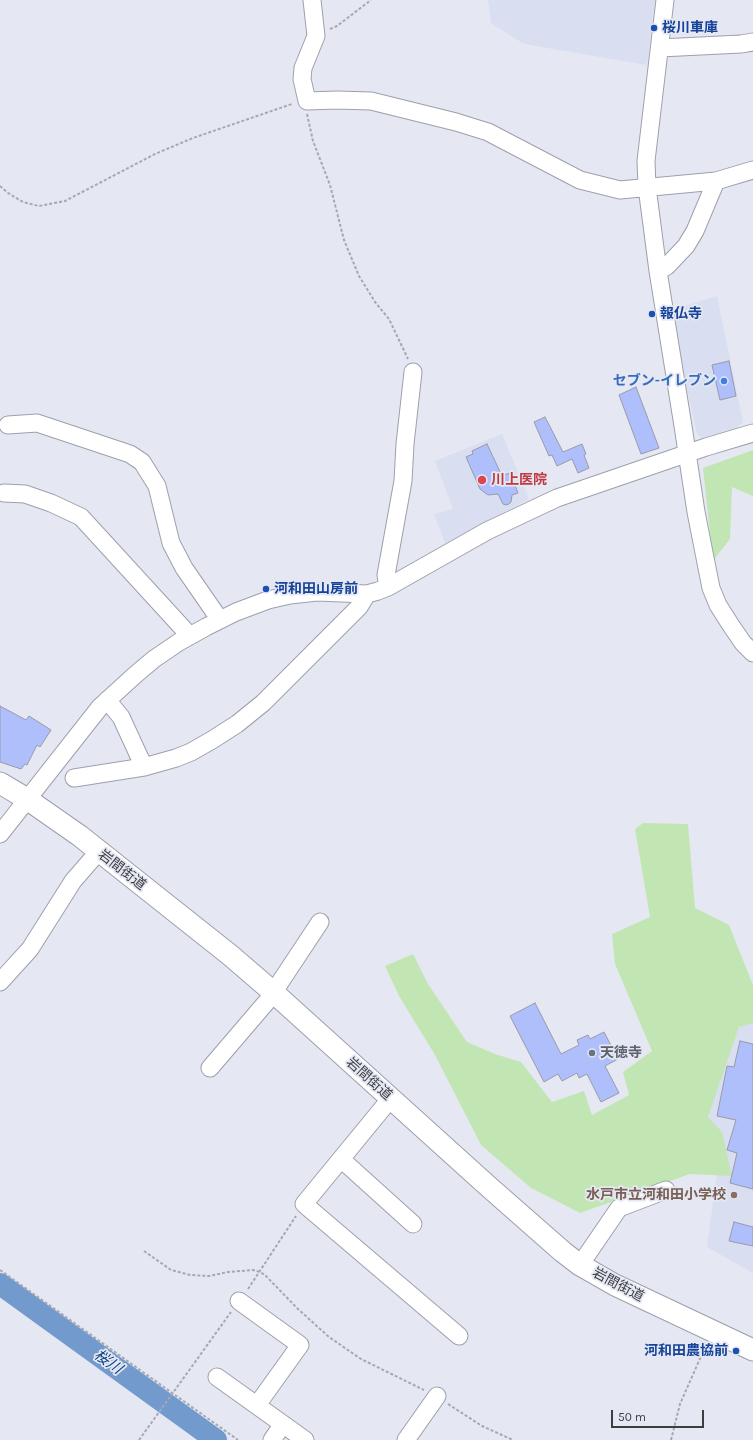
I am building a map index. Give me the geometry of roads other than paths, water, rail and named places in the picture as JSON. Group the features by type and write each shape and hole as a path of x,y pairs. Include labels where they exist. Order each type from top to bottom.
{"main road":[{"name":"岩間街道","path":"0,783 27,799 98,851 195,927 274,992 527,1221 580,1265 615,1285 753,1350"}],"street":[{"path":"312,0 316,36 303,68 302,79 307,101 371,101 488,132 580,180 620,190 716,181 753,170"},
{"path":"665,0 647,150 647,187 658,271 696,512 711,588 718,605 730,624 743,643 753,653"},
{"path":"660,48 741,44 753,42"},
{"path":"658,271 668,266 686,246 695,231 716,181"},
{"path":"388,587 386,574 403,481 405,444 413,372"},
{"path":"8,425 37,423 130,454 142,462 156,486 171,543 184,568 220,620"},
{"path":"0,834 91,717 107,700 154,659 190,636 220,620 236,612 268,600 290,595 317,592 367,594 388,587 487,531 557,498 753,433"},
{"path":"4,493 25,494 51,502 81,516 190,636"},
{"path":"74,778 144,767 176,758 191,752 237,724 263,703 359,608 367,594"},
{"path":"107,700 121,717 144,767"},
{"path":"0,982 30,949 73,881 98,851"},
{"path":"210,1068 274,992 320,922"},
{"path":"391,1098 304,1204 458,1336"},
{"path":"341,1159 413,1224"},
{"path":"580,1265 619,1208 666,1190"},
{"path":"239,1301 300,1345 257,1405"},
{"path":"217,1377 305,1440"},
{"path":"406,1440 437,1396"},
{"path":"272,1440 283,1424"}],"waterway":[{"name":"桜川","path":"0,1284 216,1440"}],"place":[{"name":"桜川車庫","path":"654,28"},
{"name":"報仏寺","path":"652,314"},
{"name":"セブン-イレブン","path":"724,381"},
{"name":"川上医院","path":"482,480"},
{"name":"河和田山房前","path":"266,589"},
{"name":"天徳寺","path":"592,1053"},
{"name":"水戸市立河和田小学校","path":"734,1195"},
{"name":"河和田農協前","path":"736,1351"}]}
